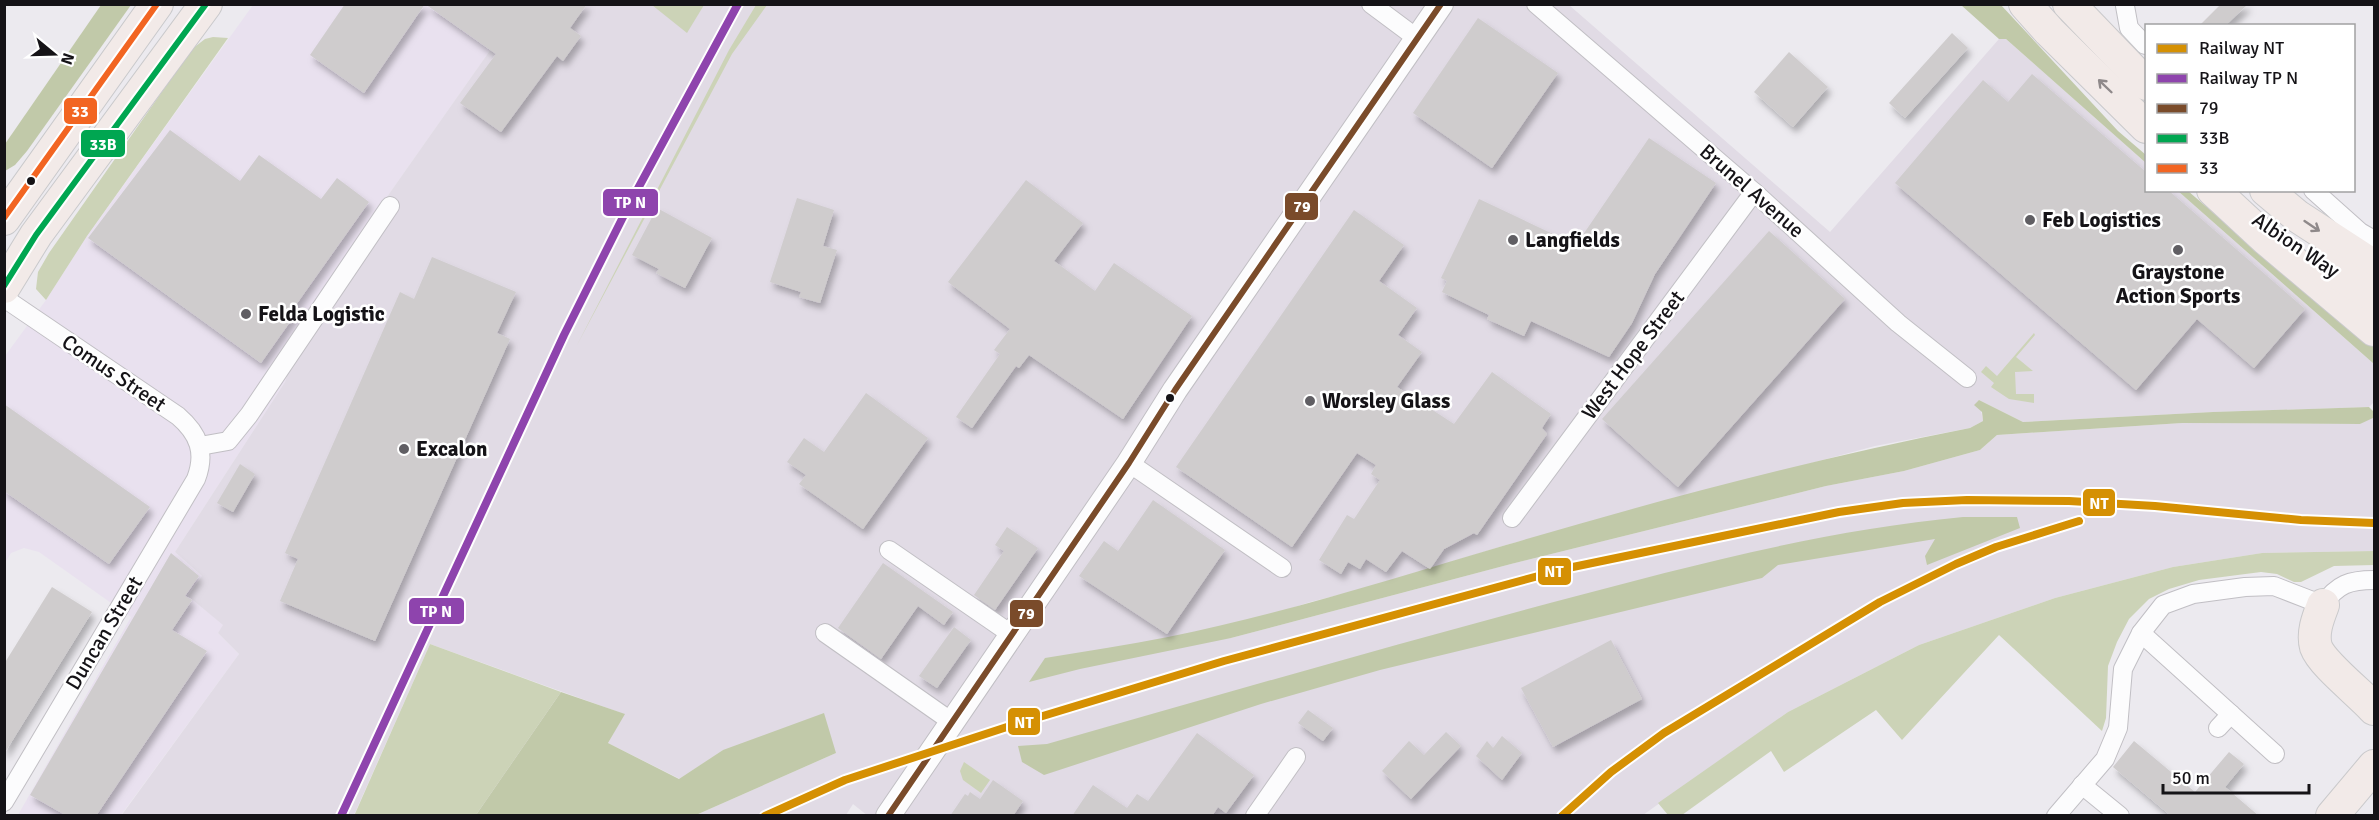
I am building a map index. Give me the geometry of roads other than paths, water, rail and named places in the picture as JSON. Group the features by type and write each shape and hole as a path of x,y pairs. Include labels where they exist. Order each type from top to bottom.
{"highway":[{"path":"4,219 158,4"},
{"path":"4,287 36,235 206,4"},
{"path":"2025,4 2049,31 2145,126"},
{"path":"2069,4 2145,83"},
{"path":"2215,192 2266,239 2374,330"},
{"name":"Albion Way","path":"2221,192 2267,229 2374,296"},
{"name":"Albion Way","path":"2267,192 2297,216 2374,266"},
{"path":"2323,605 2316,624 2316,647 2326,662 2374,709"},
{"path":"2332,816 2374,766"},
{"path":"2352,816 2374,792"}],"street":[{"path":"1371,4 1418,39"},
{"path":"888,816 1129,463 1174,390 1441,4"},
{"name":"Brunel Avenue","path":"1536,4 1754,192 1898,323 1967,378"},
{"path":"2124,5 2129,28 2145,45"},
{"name":"West Hope Street","path":"1512,518 1754,192"},
{"path":"2315,192 2360,232 2374,240"},
{"path":"201,455 228,441 249,415 390,206"},
{"name":"Comus Street","path":"4,298 178,416 189,425 201,455"},
{"name":"Duncan Street","path":"4,802 196,479 201,455"},
{"path":"1129,463 1282,568"},
{"path":"889,550 1011,634"},
{"path":"2056,816 2105,759 2118,728 2123,669 2141,633 2163,605 2193,594 2274,586 2323,605 2332,591 2355,580 2374,580"},
{"path":"825,633 952,722"},
{"path":"2141,633 2275,754"},
{"path":"2218,728 2231,714"},
{"path":"1255,816 1296,757"},
{"path":"2082,784 2120,816"}],"rail line":[{"name":"NT","path":"765,816 845,780 1013,725 1224,661 1568,568 1839,512 1903,503 1967,500 2069,501 2155,506 2301,520 2374,523"},
{"name":"NT","path":"1562,816 1611,772 1664,733 1880,602 1996,547 2079,521"}],"place":[{"name":"Feb Logistics","path":"2030,220"},
{"name":"Langfields","path":"1513,240"},
{"name":"Graystone Action Sports","path":"2178,250"},
{"name":"Felda Logistic","path":"246,314"},
{"name":"Worsley Glass","path":"1310,401"},
{"name":"Excalon","path":"404,449"}]}
